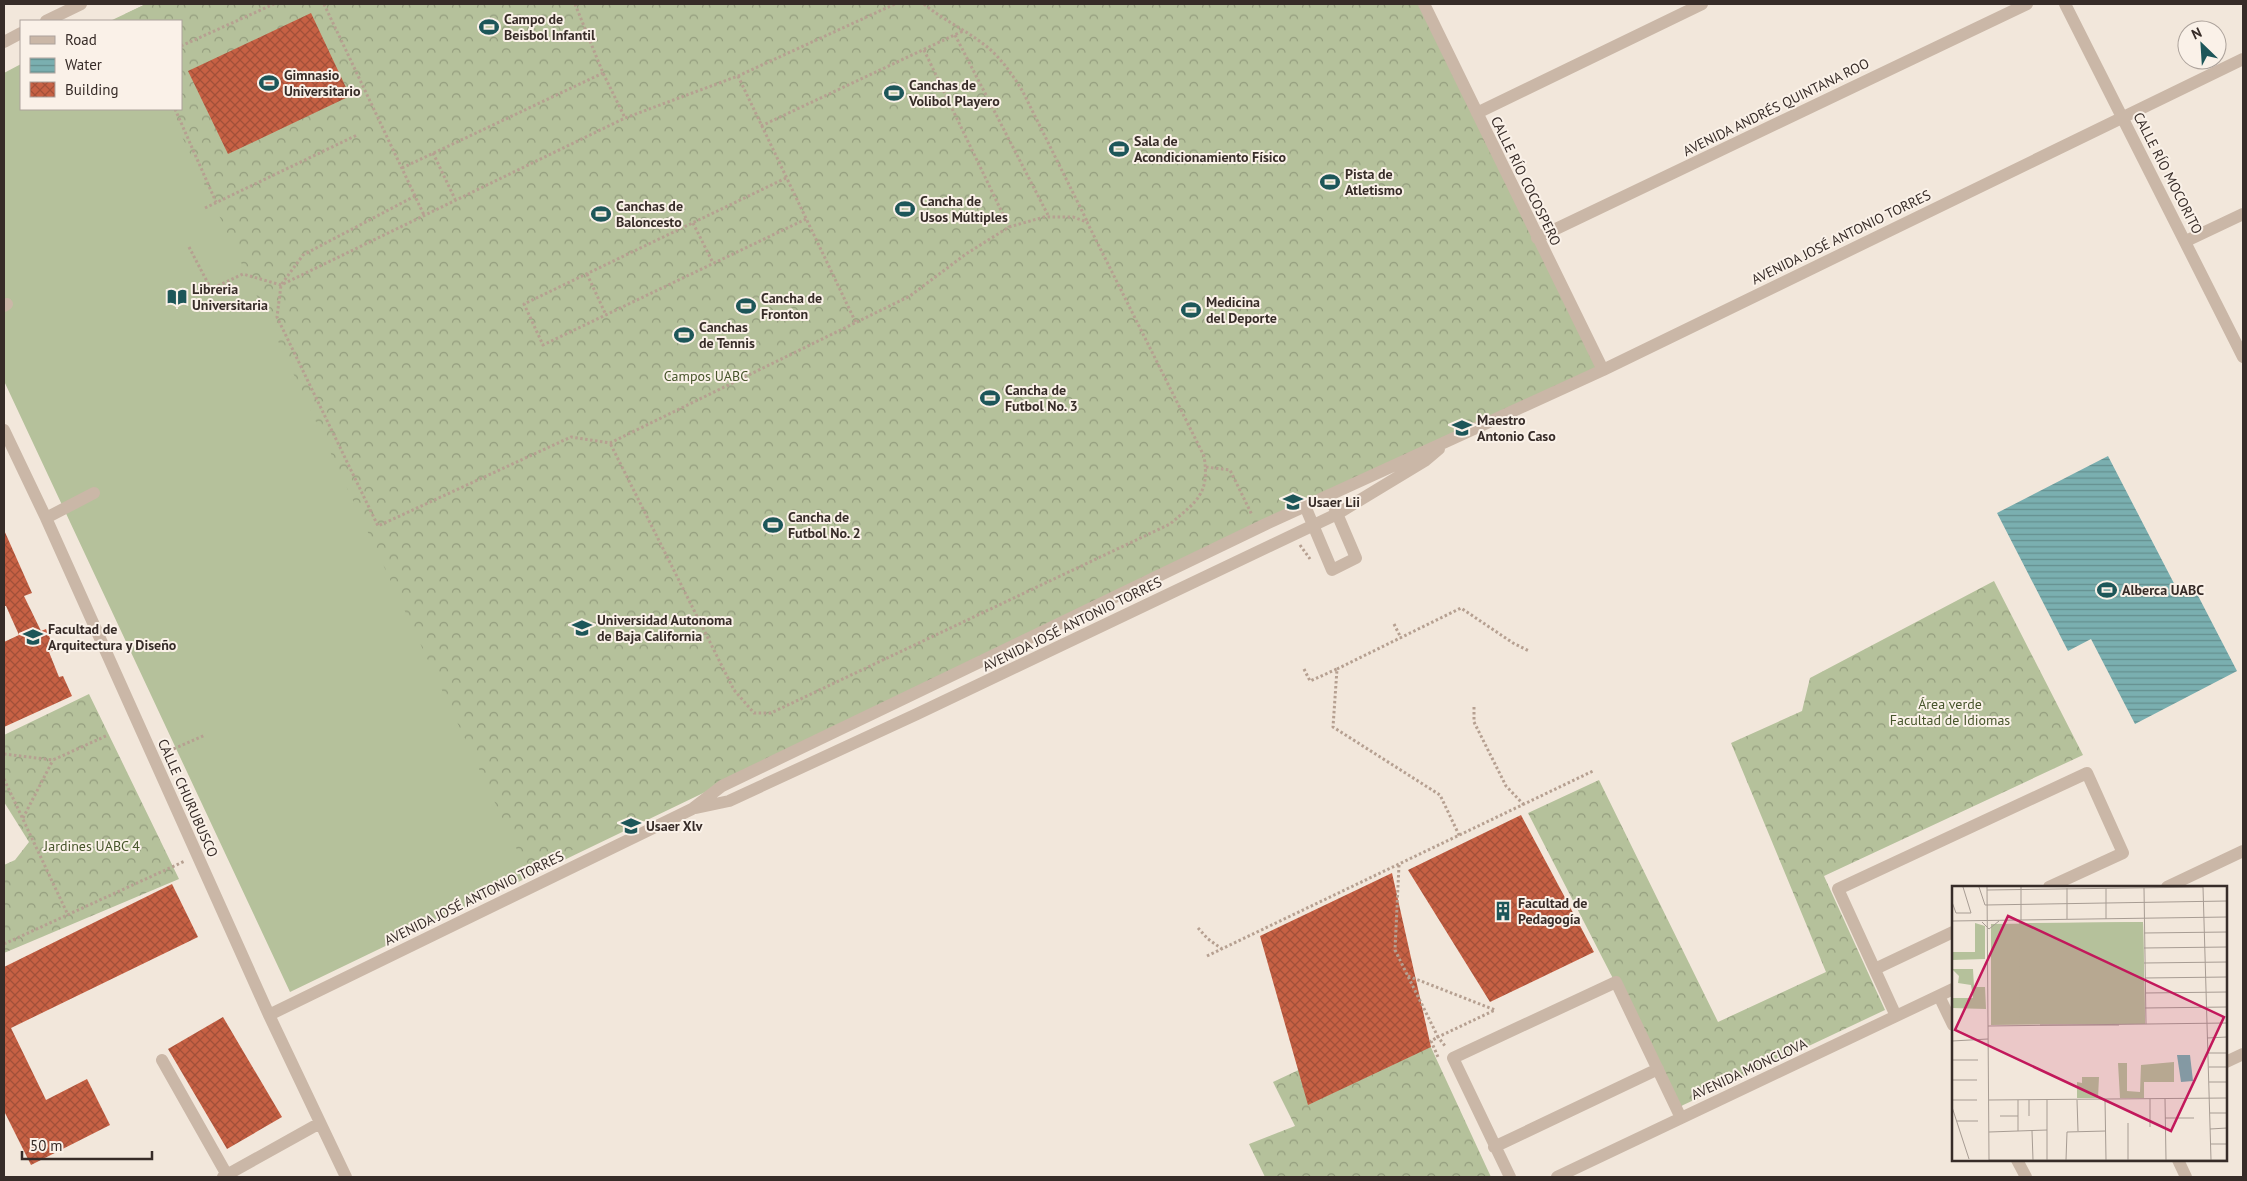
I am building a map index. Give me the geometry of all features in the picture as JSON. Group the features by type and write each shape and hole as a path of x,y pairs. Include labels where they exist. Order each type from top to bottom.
{"street":[{"path":"48,20 81,4"},
{"name":"CALLE RÍO COCOSPERO","path":"1424,4 1603,370"},
{"path":"1476,113 1702,4"},
{"name":"AVENIDA ANDRÉS QUINTANA ROO","path":"1537,238 2027,4"},
{"name":"CALLE RÍO MOCORITO","path":"2065,4 2243,357"},
{"path":"4,42 20,34"},
{"name":"AVENIDA JOSÉ ANTONIO TORRES","path":"269,1014 692,809 722,786 1305,506 1603,370 2243,59"},
{"path":"2186,241 2243,214"},
{"name":"CALLE CHURUBUSCO","path":"4,430 46,518 269,1014 346,1177"},
{"name":"AVENIDA JOSÉ ANTONIO TORRES","path":"692,809 729,801 918,714 1337,514 1426,460 1450,439"},
{"path":"46,518 94,493"},
{"path":"1305,506 1332,570 1356,558 1329,495"},
{"path":"1087,611 1097,629"},
{"path":"907,697 918,714"},
{"path":"1896,1016 1838,889 2086,773 2123,853 2051,886"},
{"path":"2169,886 2243,851"},
{"path":"1875,969 1952,932"},
{"path":"1510,1177 1453,1058 1616,982 1681,1118"},
{"name":"AVENIDA MONCLOVA","path":"1558,1177 1952,990"},
{"path":"1939,996 1952,1023"},
{"path":"2227,1062 2243,1054"},
{"path":"162,1060 225,1176 320,1123"},
{"path":"1494,1147 1658,1069"},
{"path":"2018,1161 2026,1177"},
{"path":"2178,1161 2186,1177"}],"path":[{"path":"182,46 274,4"},
{"path":"324,4 424,215"},
{"path":"575,4 603,72 625,118"},
{"path":"189,247 211,288 243,274 281,284 625,118 738,76 895,4"},
{"path":"610,443 734,690 754,713 771,713 1170,524 1199,500 1207,476 1204,456 1023,92 1012,74 987,47 964,30 942,19 924,4"},
{"path":"761,126 964,30"},
{"path":"955,35 1049,217"},
{"path":"924,50 1009,227"},
{"path":"402,168 603,72"},
{"path":"738,76 856,323"},
{"path":"175,110 216,202"},
{"path":"205,208 357,135"},
{"path":"433,153 456,200"},
{"path":"786,178 524,304 543,345 806,218"},
{"path":"415,196 303,255 281,284 277,317 378,526 571,437 610,443 910,296 966,254 1009,227 1049,217 1073,217 1087,222"},
{"path":"693,223 713,263"},
{"path":"587,274 606,315"},
{"path":"1206,467 1230,470 1251,512"},
{"path":"1304,669 1310,681 1461,608 1513,643 1529,651"},
{"path":"1394,624 1401,638"},
{"path":"1337,669 1333,727 1440,795 1460,836"},
{"path":"1474,707 1474,722 1506,786 1524,805"},
{"path":"4,754 53,760 108,735"},
{"path":"169,751 205,736"},
{"path":"23,819 53,760"},
{"path":"1208,956 1594,771"},
{"path":"4,779 68,914"},
{"path":"4,944 197,855"},
{"path":"1399,865 1395,950 1438,1037"},
{"path":"1198,928 1208,939 1222,949"},
{"path":"1407,976 1496,1010 1431,1041 1439,1058"}],"green space":[{"name":"Campos UABC","path":"146,4 1592,365 290,992 4,381 4,73 20,65 20,110 182,110 182,20 112,20"},
{"name":"Campos UABC","path":"146,4 1420,4 1601,369 527,871 169,110 182,110 182,20 128,20 125,14"},
{"name":"Área verde Facultad de Idiomas","path":"1994,581 2083,755 1824,876 1885,1010 1679,1107 1528,813 1599,780 1718,1022 1826,972 1731,743 1802,711 1810,678"},
{"name":"Jardines UABC 4","path":"89,694 179,879 4,953 4,865 15,860 29,842 4,802 4,735"},
{"path":"1416,1015 1491,1177 1265,1177 1249,1144 1295,1126 1273,1082"}],"water":[{"name":"Alberca UABC","path":"2108,456 2179,593 2193,586 2237,671 2135,724 2091,639 2068,651 1997,513"}],"building":[{"name":"Gimnasio Universitario","path":"311,13 350,96 228,154 188,71"},
{"name":"Facultad de Arquitectura y Diseño","path":"4,530 32,593 24,596 41,631 46,629 55,650 49,652 59,677 63,676 72,696 4,727 4,642 19,635 6,606 4,606"},
{"name":"Facultad de Pedagogía","path":"1521,815 1594,952 1490,1002 1408,870"},
{"path":"1392,873 1431,1047 1308,1105 1260,936"},
{"path":"172,884 198,937 11,1028 46,1100 87,1079 110,1125 31,1165 4,1111 4,967"},
{"path":"223,1017 282,1117 227,1149 168,1049"}],"place":[{"name":"Campo de Beisbol Infantil","path":"489,27"},
{"name":"Gimnasio Universitario","path":"269,83"},
{"name":"Canchas de Volibol Playero","path":"894,93"},
{"name":"Sala de Acondicionamiento Físico","path":"1119,149"},
{"name":"Pista de Atletismo","path":"1330,182"},
{"name":"Cancha de Usos Múltiples","path":"905,209"},
{"name":"Canchas de Baloncesto","path":"601,214"},
{"name":"Libreria Universitaria","path":"177,297"},
{"name":"Cancha de Fronton","path":"746,306"},
{"name":"Medicina del Deporte","path":"1191,310"},
{"name":"Canchas de Tennis","path":"684,335"},
{"name":"Cancha de Futbol No. 3","path":"990,398"},
{"name":"Maestro Antonio Caso","path":"1462,428"},
{"name":"Usaer Lii","path":"1293,502"},
{"name":"Cancha de Futbol No. 2","path":"773,525"},
{"name":"Alberca UABC","path":"2107,590"},
{"name":"Universidad Autonoma de Baja California","path":"582,628"},
{"name":"Facultad de Arquitectura y Diseño","path":"33,637"},
{"name":"Usaer Xlv","path":"631,826"},
{"name":"Facultad de Pedagogía","path":"1503,911"}]}
